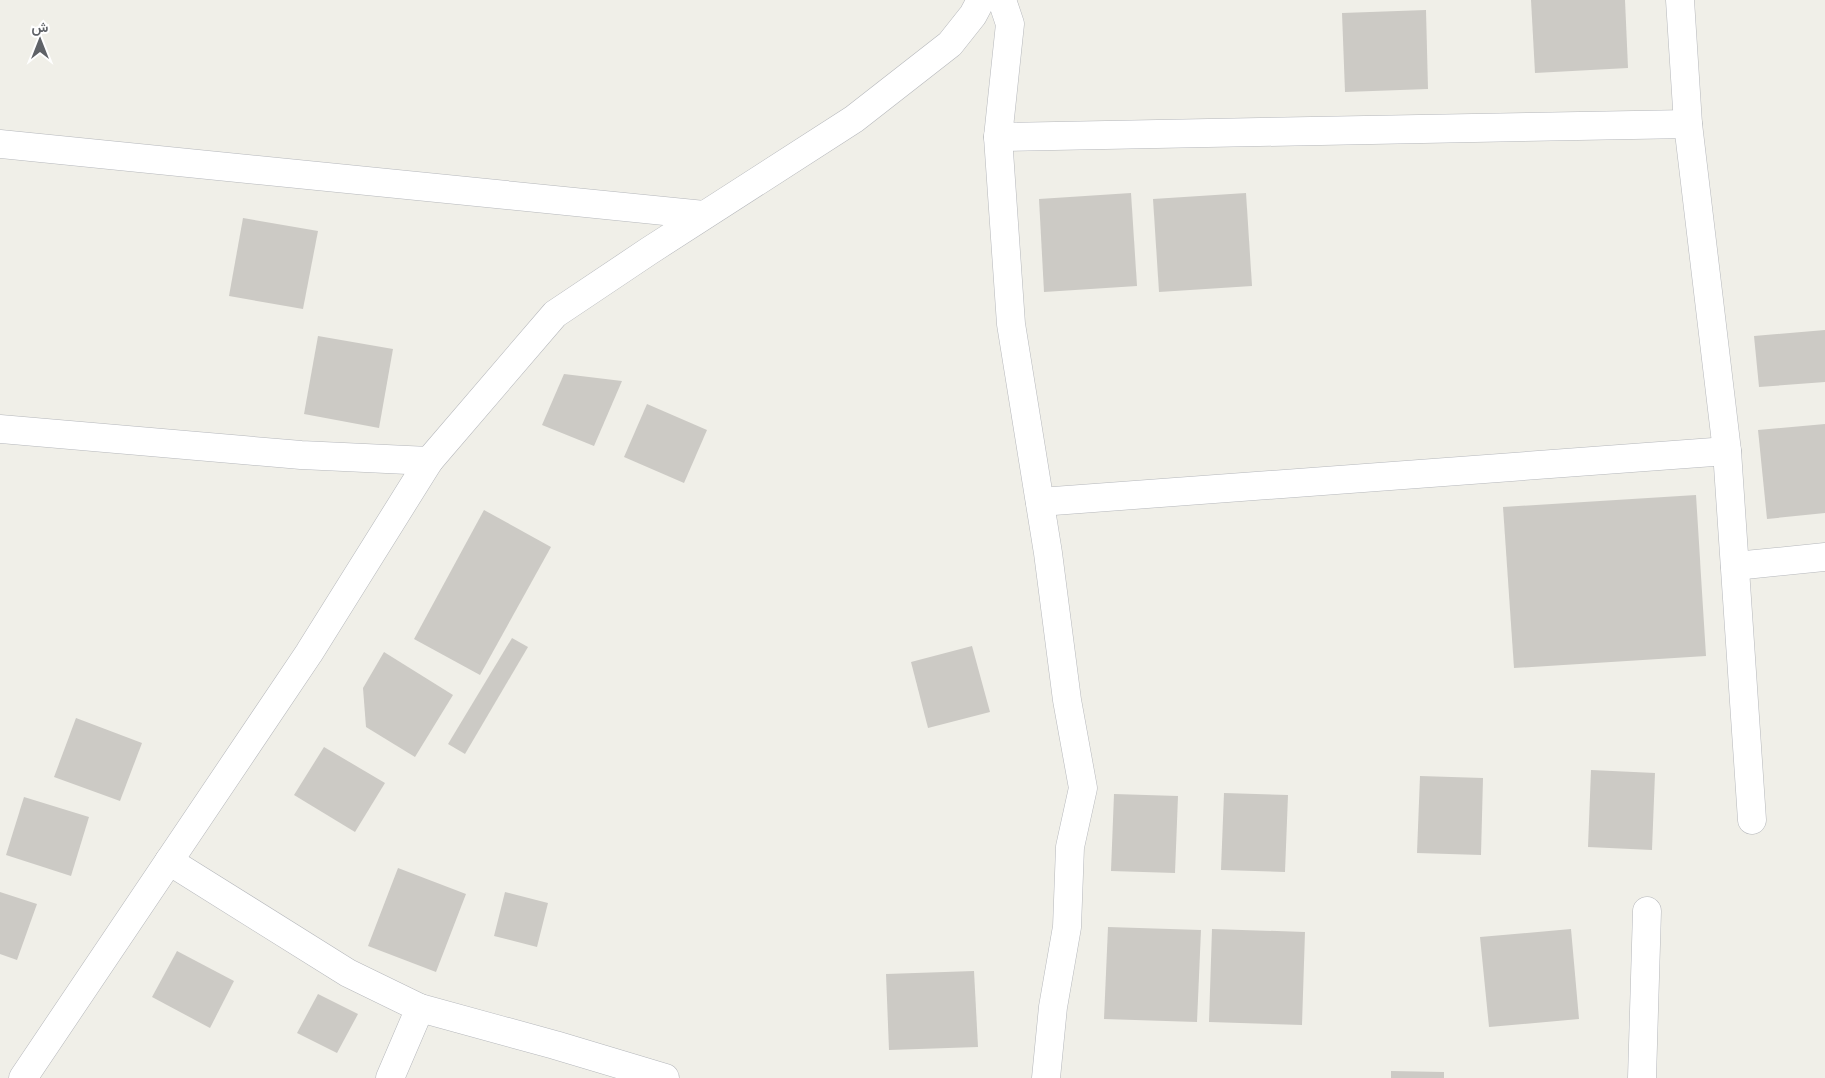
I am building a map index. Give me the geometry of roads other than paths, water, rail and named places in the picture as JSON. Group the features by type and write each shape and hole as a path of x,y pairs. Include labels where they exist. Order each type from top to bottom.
{"street":[{"path":"23,1078 309,653 429,460 555,314 704,215 854,119 950,44 981,0"},
{"path":"1002,0 1010,24 998,137 1011,324 1040,502 1067,700 1083,788 1070,847 1067,927 1053,1007 1046,1078"},
{"path":"1680,0 1688,124 1727,451 1752,820"},
{"path":"998,137 1688,124"},
{"path":"0,144 704,215"},
{"path":"0,429 301,455 429,460"},
{"path":"1040,502 1727,451"},
{"path":"1735,566 1825,557"},
{"path":"169,862 348,972 420,1008 555,1045 665,1078"},
{"path":"1642,1078 1647,911"},
{"path":"390,1078 420,1008"}]}
